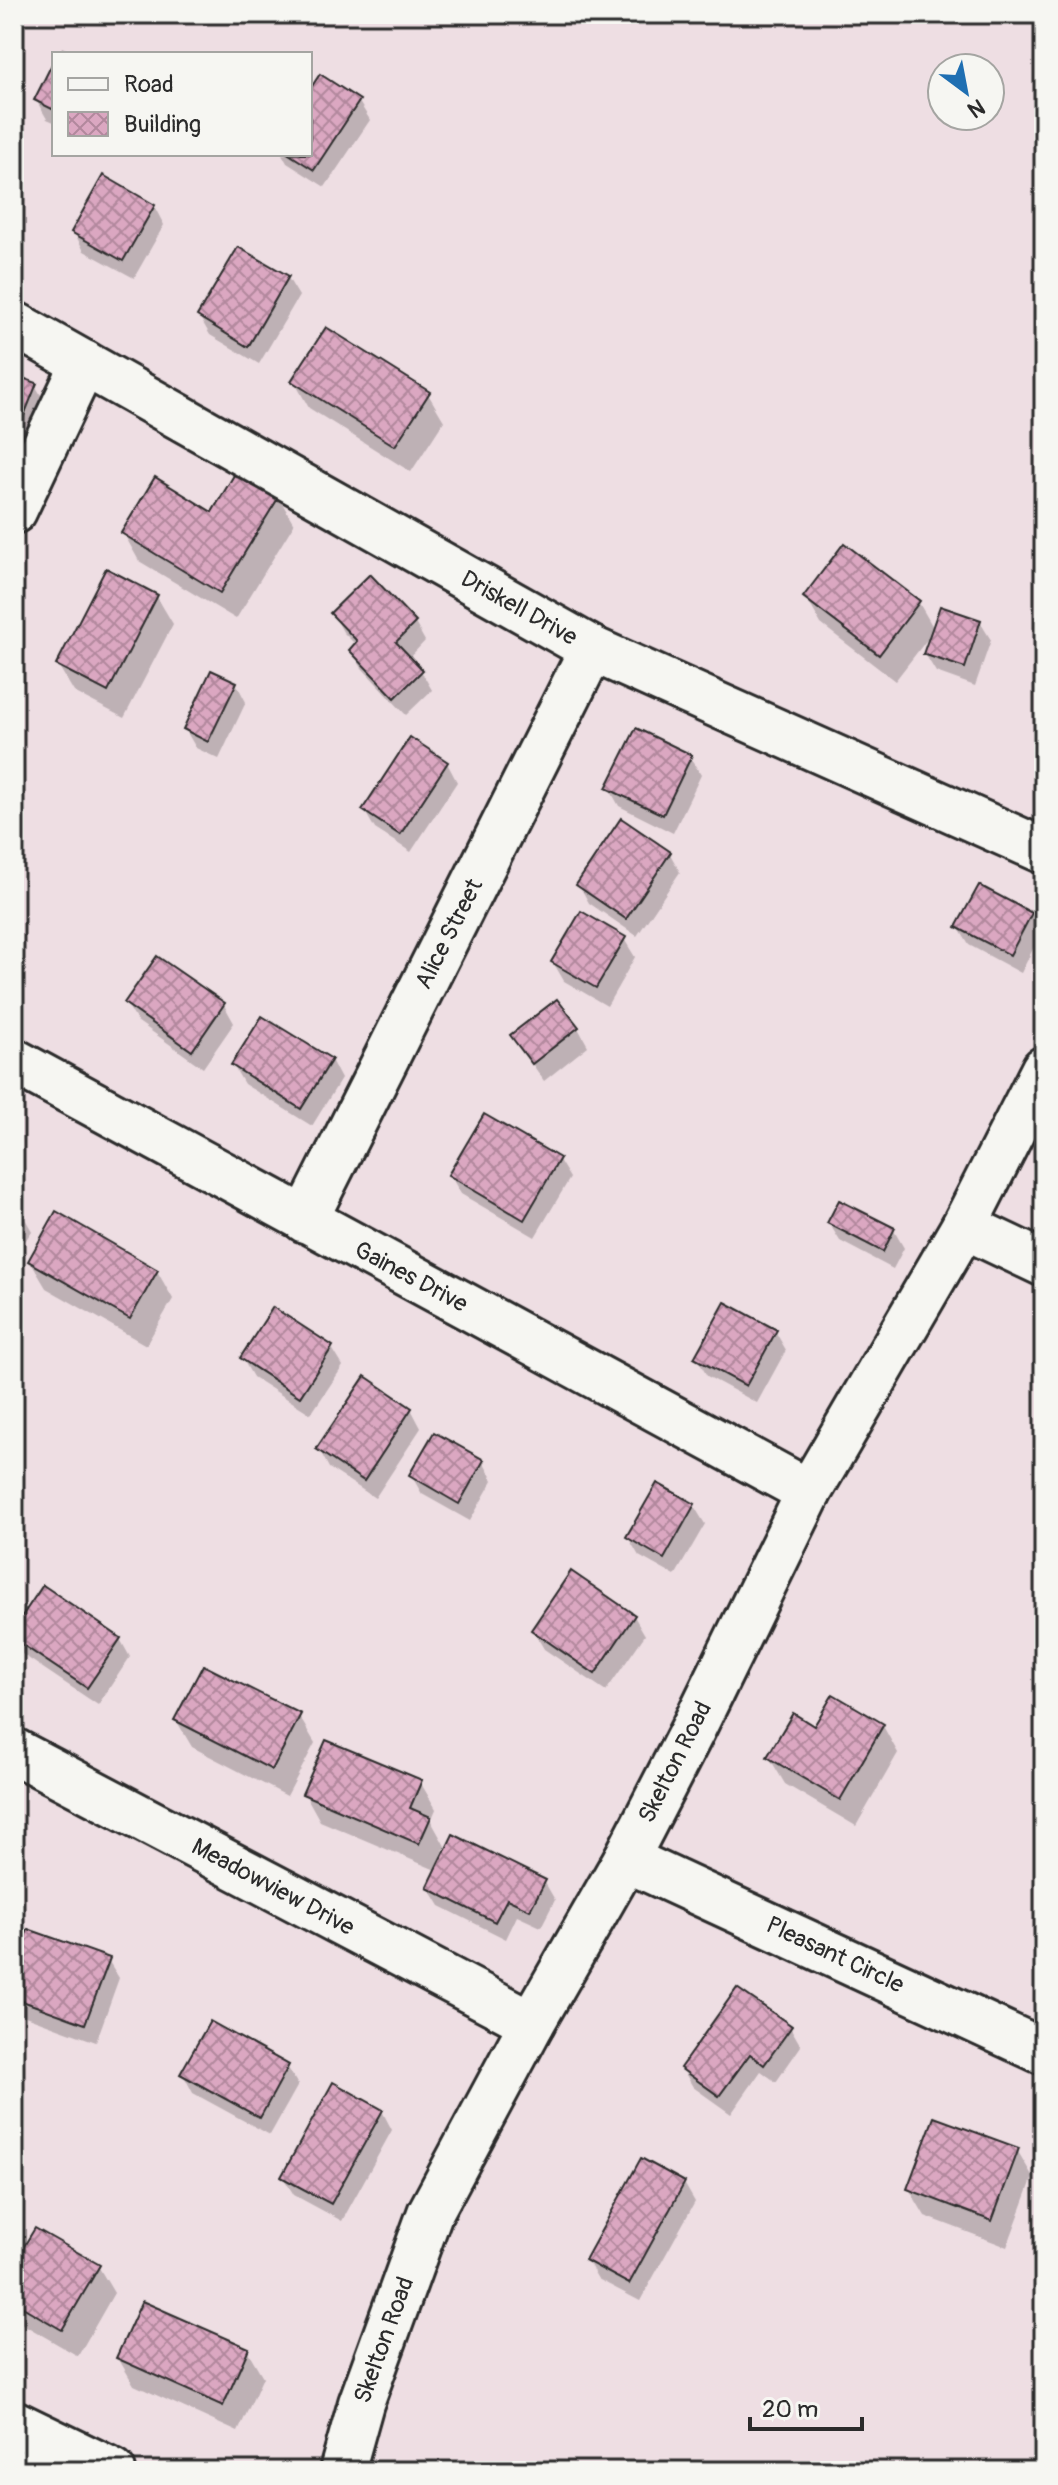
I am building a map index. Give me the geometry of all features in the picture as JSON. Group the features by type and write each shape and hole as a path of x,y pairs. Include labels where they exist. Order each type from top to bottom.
{"street":[{"name":"Driskell Drive","path":"14,324 592,649 1044,851"},
{"path":"14,511 84,363"},
{"name":"Alice Street","path":"305,1220 592,649"},
{"name":"Gaines Drive","path":"14,1061 809,1492"},
{"name":"Skelton Road","path":"342,2471 361,2403 430,2213 532,2023 626,1859 809,1492 964,1226 1044,1069"},
{"path":"964,1226 1044,1264"},
{"name":"Meadowview Drive","path":"14,1751 532,2023"},
{"name":"Pleasant Circle","path":"626,1859 1044,2052"},
{"path":"26,2443 113,2471"}],"building":[{"path":"52,64 52,109 34,100"},
{"path":"320,74 360,100 314,170 292,156 312,156 312,86"},
{"path":"103,175 155,205 123,261 71,232"},
{"path":"238,247 289,276 248,347 197,316"},
{"path":"326,327 430,392 395,446 291,381"},
{"path":"14,375 37,383 21,423 14,420"},
{"path":"237,470 280,495 220,593 121,533 155,477 212,512"},
{"path":"844,543 920,601 879,655 803,597"},
{"path":"106,568 158,595 108,692 56,665"},
{"path":"370,574 416,622 396,642 423,670 395,698 349,650 357,641 330,613"},
{"path":"940,606 981,620 965,668 923,654"},
{"path":"211,670 237,682 208,742 183,729"},
{"path":"636,728 692,755 663,815 606,788"},
{"path":"410,737 448,762 400,835 362,810"},
{"path":"621,818 671,852 626,919 576,885"},
{"path":"979,885 1032,913 1010,955 956,927"},
{"path":"581,911 626,937 596,988 551,962"},
{"path":"157,956 225,1003 192,1051 124,1003"},
{"path":"557,999 579,1027 532,1064 510,1035"},
{"path":"262,1016 332,1059 301,1109 231,1065"},
{"path":"484,1114 560,1158 524,1220 448,1175"},
{"path":"839,1200 895,1228 883,1252 827,1223"},
{"path":"56,1211 158,1270 130,1319 28,1261"},
{"path":"725,1302 777,1330 746,1386 694,1358"},
{"path":"273,1307 333,1346 300,1397 240,1358"},
{"path":"365,1376 412,1408 364,1481 316,1449"},
{"path":"434,1432 484,1460 459,1504 409,1475"},
{"path":"657,1483 695,1504 664,1559 626,1537"},
{"path":"571,1571 635,1615 595,1674 531,1630"},
{"path":"43,1585 121,1638 87,1688 14,1639 14,1628"},
{"path":"203,1665 301,1714 272,1770 174,1720"},
{"path":"833,1694 884,1724 840,1800 767,1757 793,1713 814,1726"},
{"path":"326,1740 422,1780 410,1808 431,1817 419,1844 302,1794"},
{"path":"453,1834 546,1880 530,1910 507,1899 495,1922 427,1888"},
{"path":"28,1929 110,1958 85,2024 14,1998 14,1968"},
{"path":"737,1988 792,2026 764,2065 750,2054 719,2096 680,2068"},
{"path":"210,2021 289,2065 260,2118 180,2074"},
{"path":"333,2082 383,2110 331,2204 281,2177"},
{"path":"934,2117 1019,2148 992,2221 907,2189"},
{"path":"641,2158 685,2182 629,2284 585,2260"},
{"path":"35,2228 100,2265 62,2330 14,2302 14,2247 21,2251"},
{"path":"142,2301 249,2348 223,2406 116,2358"}]}
